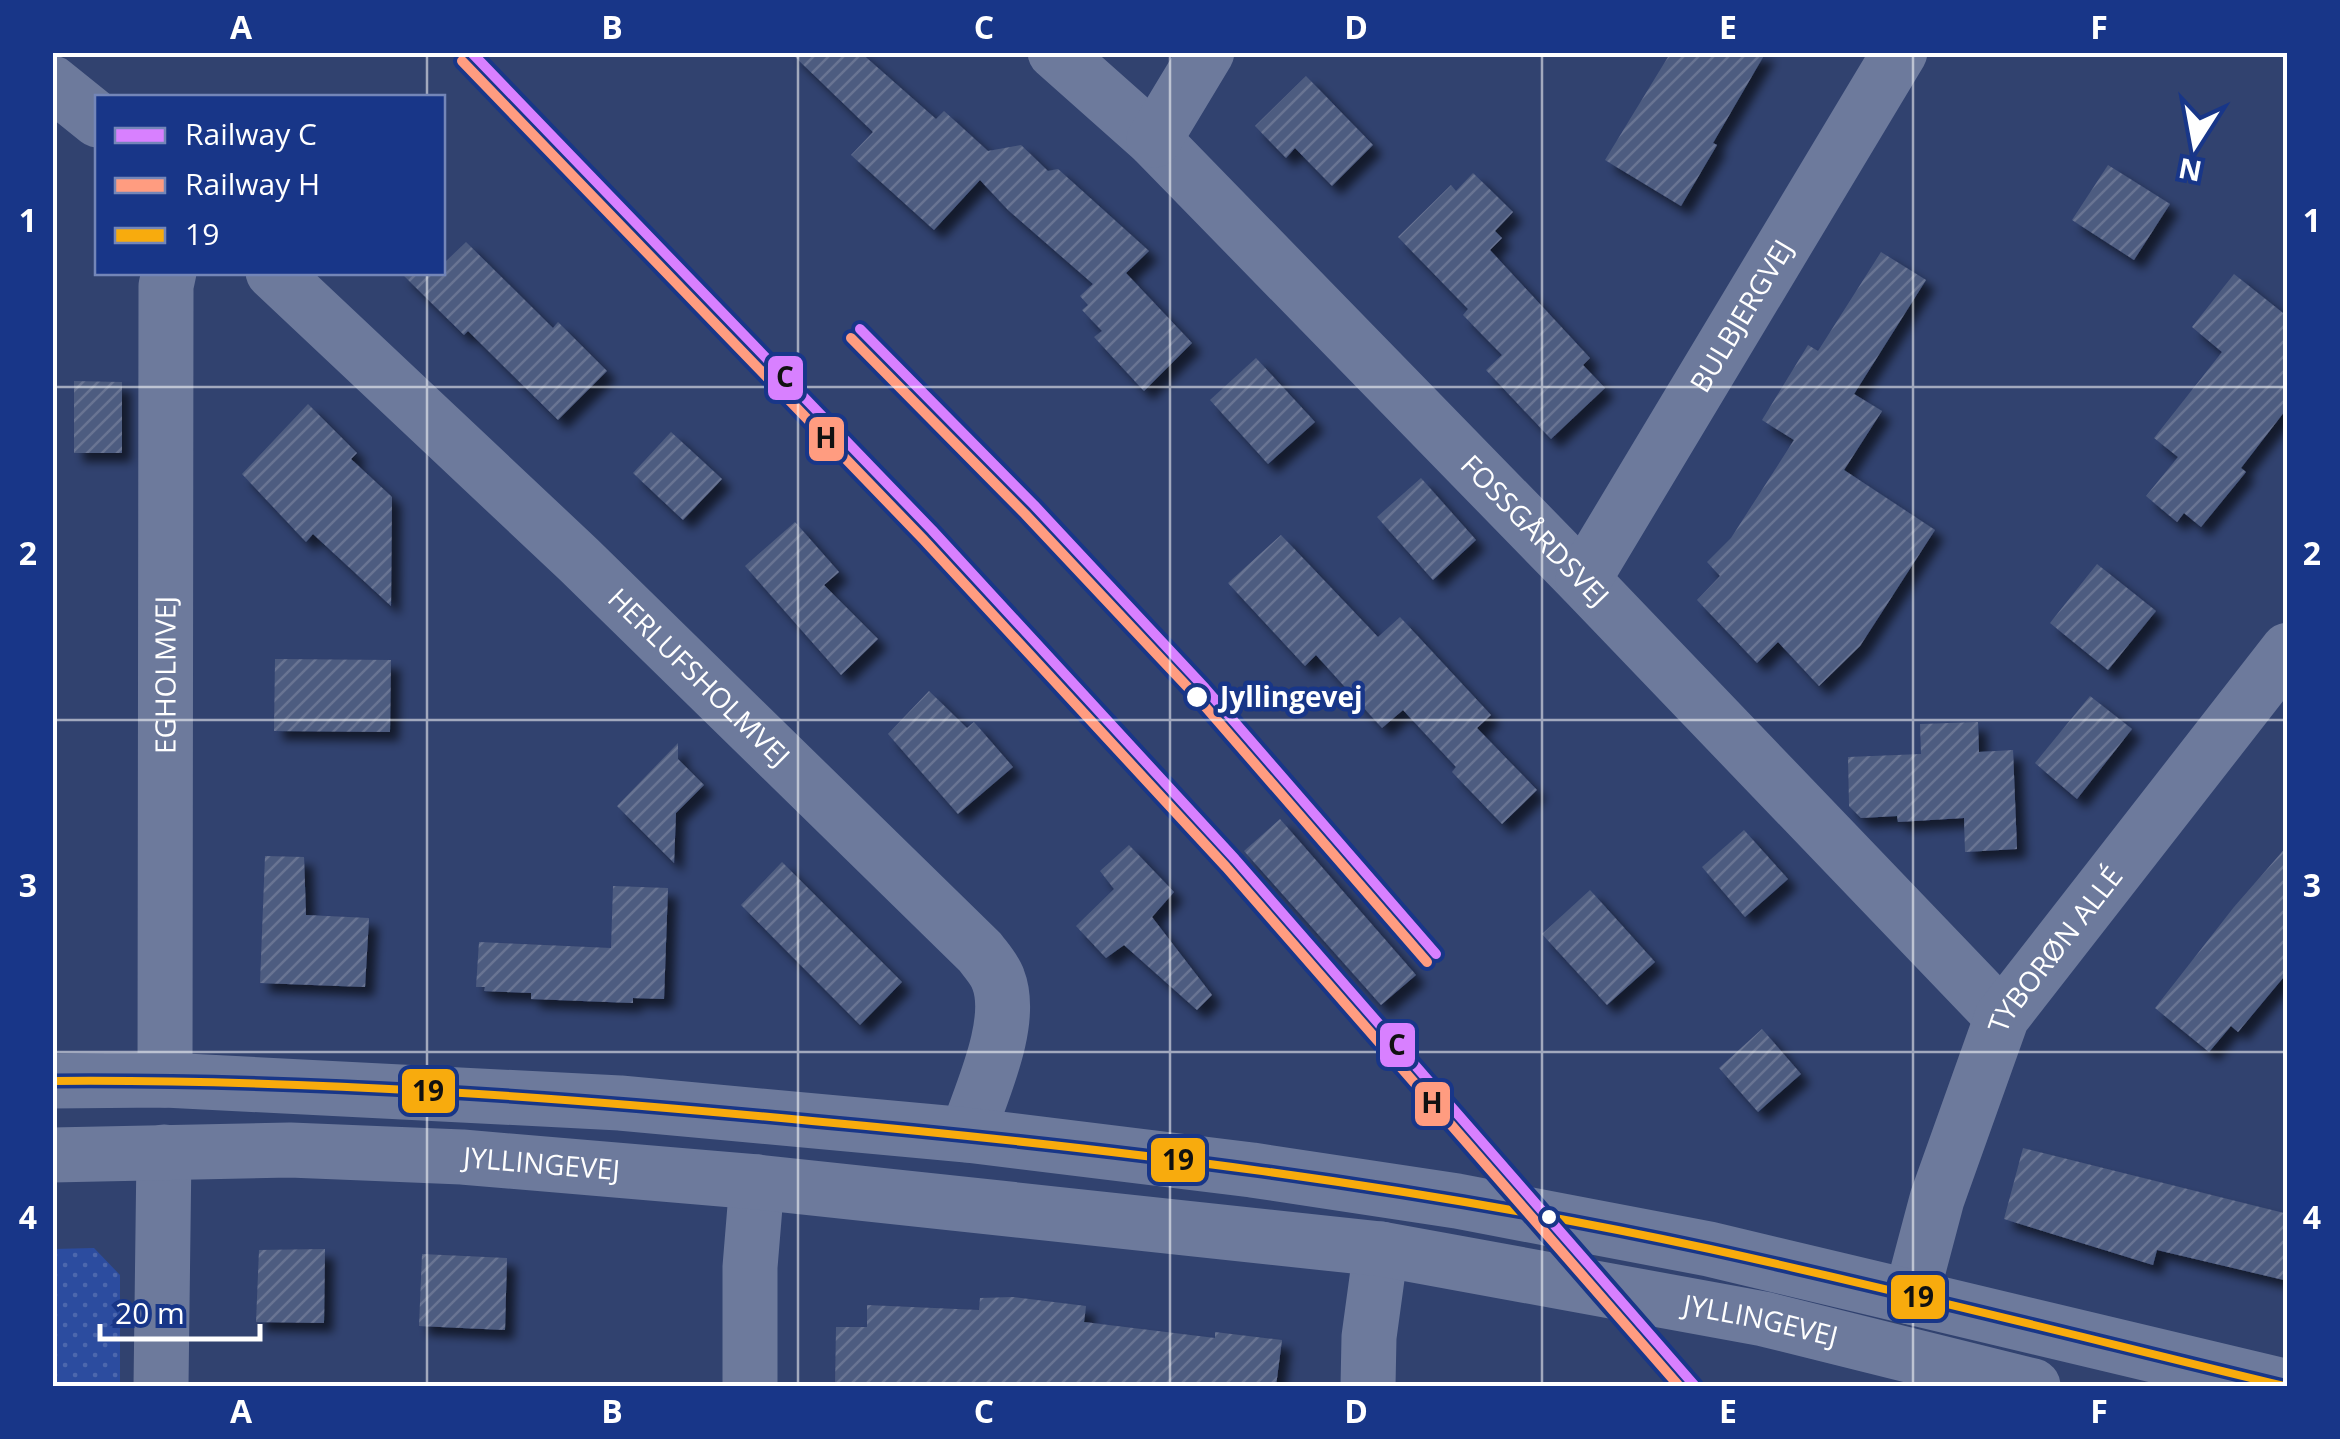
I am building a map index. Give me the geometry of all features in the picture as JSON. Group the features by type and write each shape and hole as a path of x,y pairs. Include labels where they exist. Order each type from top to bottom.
{"street":[{"name":"FOSSGÅRDSVEJ","path":"1055,52 1154,140 2002,1017"},
{"path":"1154,140 1207,52"},
{"name":"BULBJERGVEJ","path":"1583,580 1900,52"},
{"path":"52,83 95,118"},
{"name":"EGHOLMVEJ","path":"166,1080 168,275"},
{"name":"HERLUFSHOLMVEJ","path":"276,275 580,560 980,952 998,979 1003,1010 999,1039 966,1135"},
{"name":"TYBORØN ALLÉ","path":"1911,1297 1937,1199 2002,1017 2288,650"},
{"name":"JYLLINGEVEJ","path":"52,1081 166,1080 620,1103 966,1135 1252,1170 1457,1201 1710,1248 2284,1386"},
{"name":"JYLLINGEVEJ","path":"52,1155 290,1150 462,1157 758,1182 1381,1250 1764,1318 2033,1386"},
{"path":"161,1386 164,1152"},
{"path":"750,1386 750,1267 758,1182"},
{"path":"1368,1386 1369,1337 1381,1250"}],"shaded area":[{"path":"94,1248 120,1275 120,1386 53,1386 53,1249"}],"building":[{"path":"790,52 860,52 936,119 944,111 988,151 1021,145 1048,171 1058,169 1149,251 1126,273 1192,343 1144,391 1094,337 1102,331 1082,310 1088,305 1080,296 1093,284 1008,210 980,180 934,230 851,155 873,132"},
{"path":"1671,52 1766,52 1681,206 1605,160"},
{"path":"1306,76 1373,145 1332,186 1295,148 1286,158 1255,126"},
{"path":"2108,165 2170,204 2134,260 2072,220"},
{"path":"1473,173 1513,212 1495,231 1502,238 1490,250 1590,358 1583,365 1605,388 1551,439 1486,370 1502,355 1463,315 1468,309 1398,237 1451,185 1456,191"},
{"path":"466,242 553,328 558,322 607,371 558,420 468,331 464,335 403,275 445,275 445,262"},
{"path":"1881,252 1926,280 1854,394 1882,411 1844,470 1935,530 1860,646 1819,686 1778,642 1757,663 1697,600 1720,576 1707,562 1731,538 1794,440 1762,420 1808,345 1818,351"},
{"path":"2234,274 2288,317 2288,407 2241,468 2246,472 2201,527 2184,513 2177,522 2146,496 2178,457 2154,438 2222,352 2192,327"},
{"path":"1256,358 1315,422 1268,464 1210,400"},
{"path":"74,381 122,382 122,453 74,453"},
{"path":"308,404 357,453 351,459 392,497 391,606 313,534 306,542 242,474"},
{"path":"671,432 722,479 683,520 633,473"},
{"path":"1421,478 1476,540 1433,580 1377,517"},
{"path":"795,522 839,572 824,585 878,639 841,675 745,566"},
{"path":"1281,535 1378,637 1400,617 1491,715 1477,728 1537,790 1502,824 1452,772 1456,767 1403,710 1382,728 1316,655 1305,666 1228,583"},
{"path":"2097,564 2156,611 2108,670 2050,623"},
{"path":"275,659 391,660 390,732 274,731"},
{"path":"929,691 967,728 974,722 1013,767 958,814 888,734"},
{"path":"2090,696 2132,729 2077,799 2035,763"},
{"path":"1978,722 1979,752 2013,750 2017,849 1965,852 1964,818 1898,822 1897,816 1861,818 1849,806 1848,757 1921,754 1920,724"},
{"path":"678,743 678,759 704,785 676,813 674,863 617,806"},
{"path":"1280,819 1416,975 1381,1005 1244,851"},
{"path":"1744,830 1788,879 1745,917 1702,867"},
{"path":"1129,845 1174,892 1152,917 1212,995 1197,1010 1124,945 1106,958 1076,926 1114,889 1100,871"},
{"path":"2288,845 2288,972 2238,1032 2231,1026 2209,1052 2155,1008"},
{"path":"265,856 304,857 306,915 369,918 365,987 260,983"},
{"path":"782,862 902,982 860,1025 741,905"},
{"path":"613,886 668,888 664,999 633,998 633,1003 531,999 531,993 484,991 485,987 476,987 479,942 611,948"},
{"path":"1590,890 1655,962 1607,1005 1542,934"},
{"path":"1762,1029 1801,1074 1758,1112 1719,1068"},
{"path":"2023,1148 2288,1214 2288,1281 2157,1250 2153,1265 2004,1219"},
{"path":"325,1249 324,1323 256,1322 259,1250"},
{"path":"422,1254 507,1258 505,1330 419,1326"},
{"path":"1013,1297 1086,1306 1084,1322 1215,1338 1215,1332 1282,1340 1276,1386 835,1386 836,1327 867,1327 867,1305 979,1310 980,1298"}],"rail line":[{"name":"C","path":"471,52 932,530 1235,859 1695,1386"},
{"name":"H","path":"462,61 923,539 1226,867 1679,1386"},
{"name":"C","path":"860,329 1034,505 1205,688 1436,954"},
{"name":"H","path":"851,338 1025,514 1196,696 1427,962"}],"transit line":[{"name":"19","path":"52,1081 337,1086 623,1104 925,1132 1262,1171 1487,1206 1710,1249 2284,1386"}],"place":[{"name":"Jyllingevej","path":"1197,697"}]}
